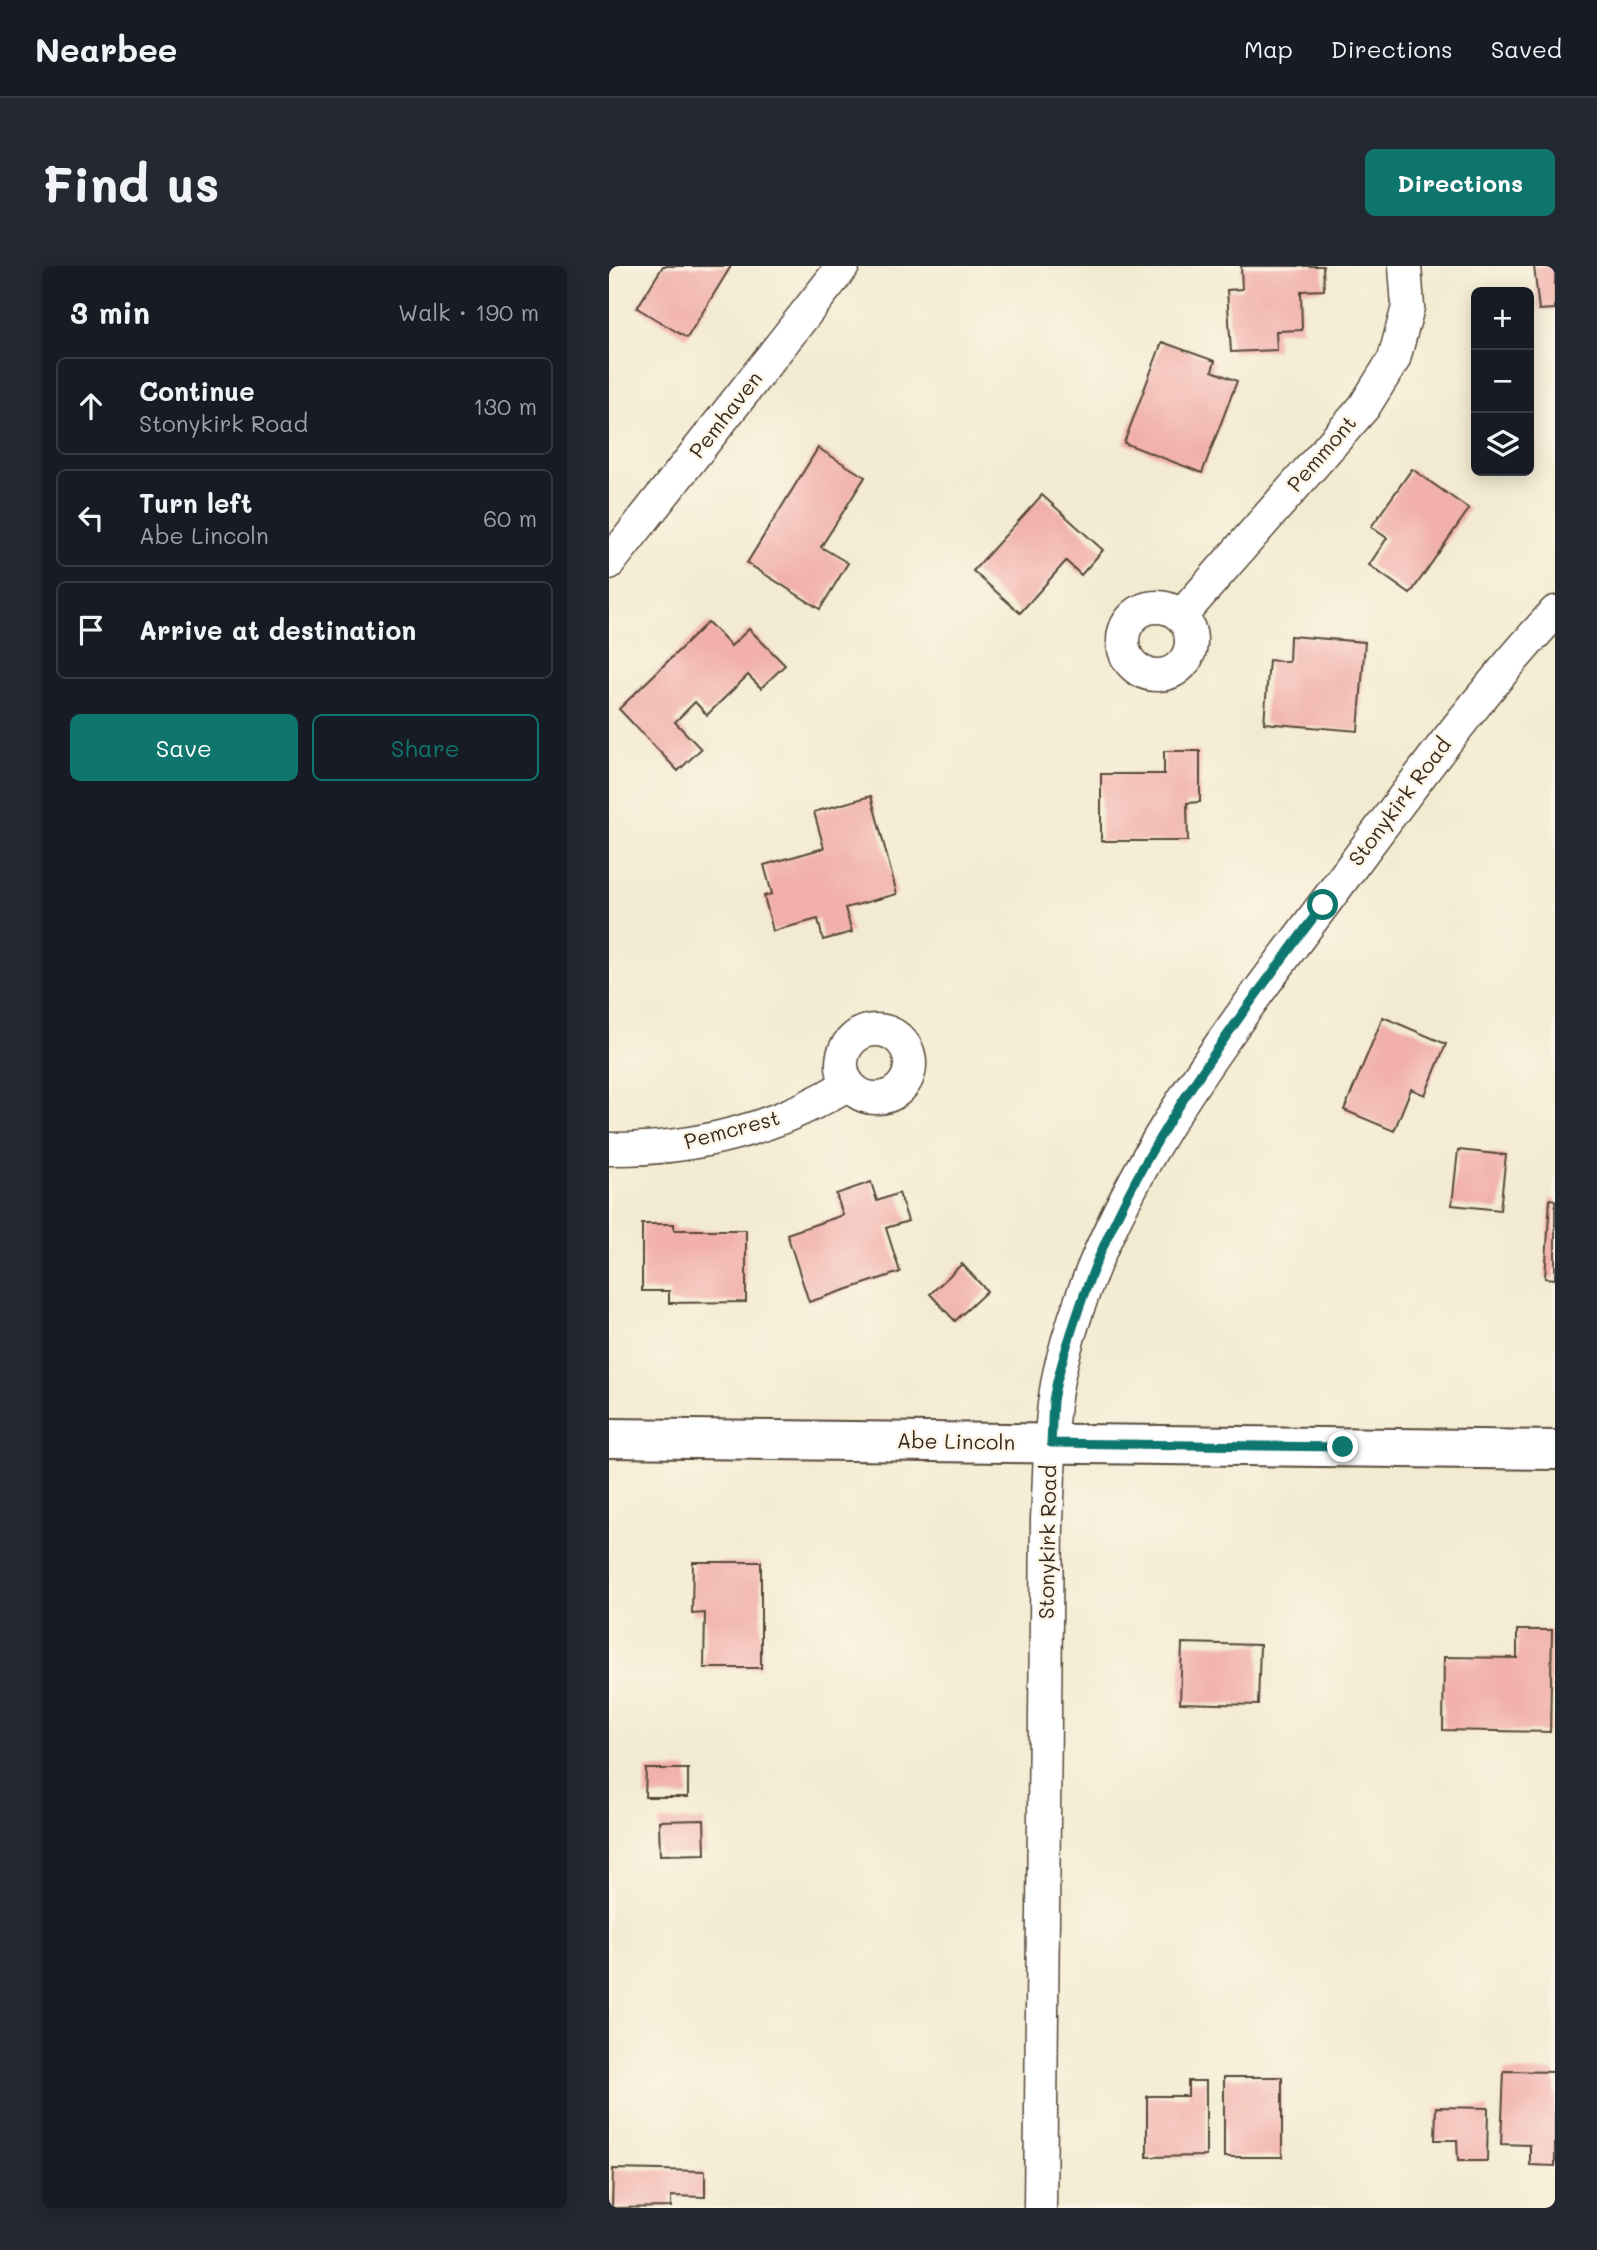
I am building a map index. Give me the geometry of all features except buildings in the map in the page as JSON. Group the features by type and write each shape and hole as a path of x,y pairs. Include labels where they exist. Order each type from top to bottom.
{"street":[{"name":"Pemhaven","path":"609,563 843,266"},
{"name":"Pemmont","path":"1181,616 1370,397 1394,359 1408,307 1405,266"},
{"name":"Stonykirk Road","path":"1040,2208 1047,1519 1053,1400 1081,1301 1105,1239 1154,1147 1210,1056 1435,754 1555,612"},
{"name":"Pemcrest","path":"609,1149 666,1147 752,1129 793,1113 848,1084"},
{"name":"Abe Lincoln","path":"609,1438 1555,1450"}],"route":[{"path":"1323,905 1210,1056 1154,1147 1105,1239 1081,1301 1062,1363 1053,1400 1051,1443 1343,1447"}]}
